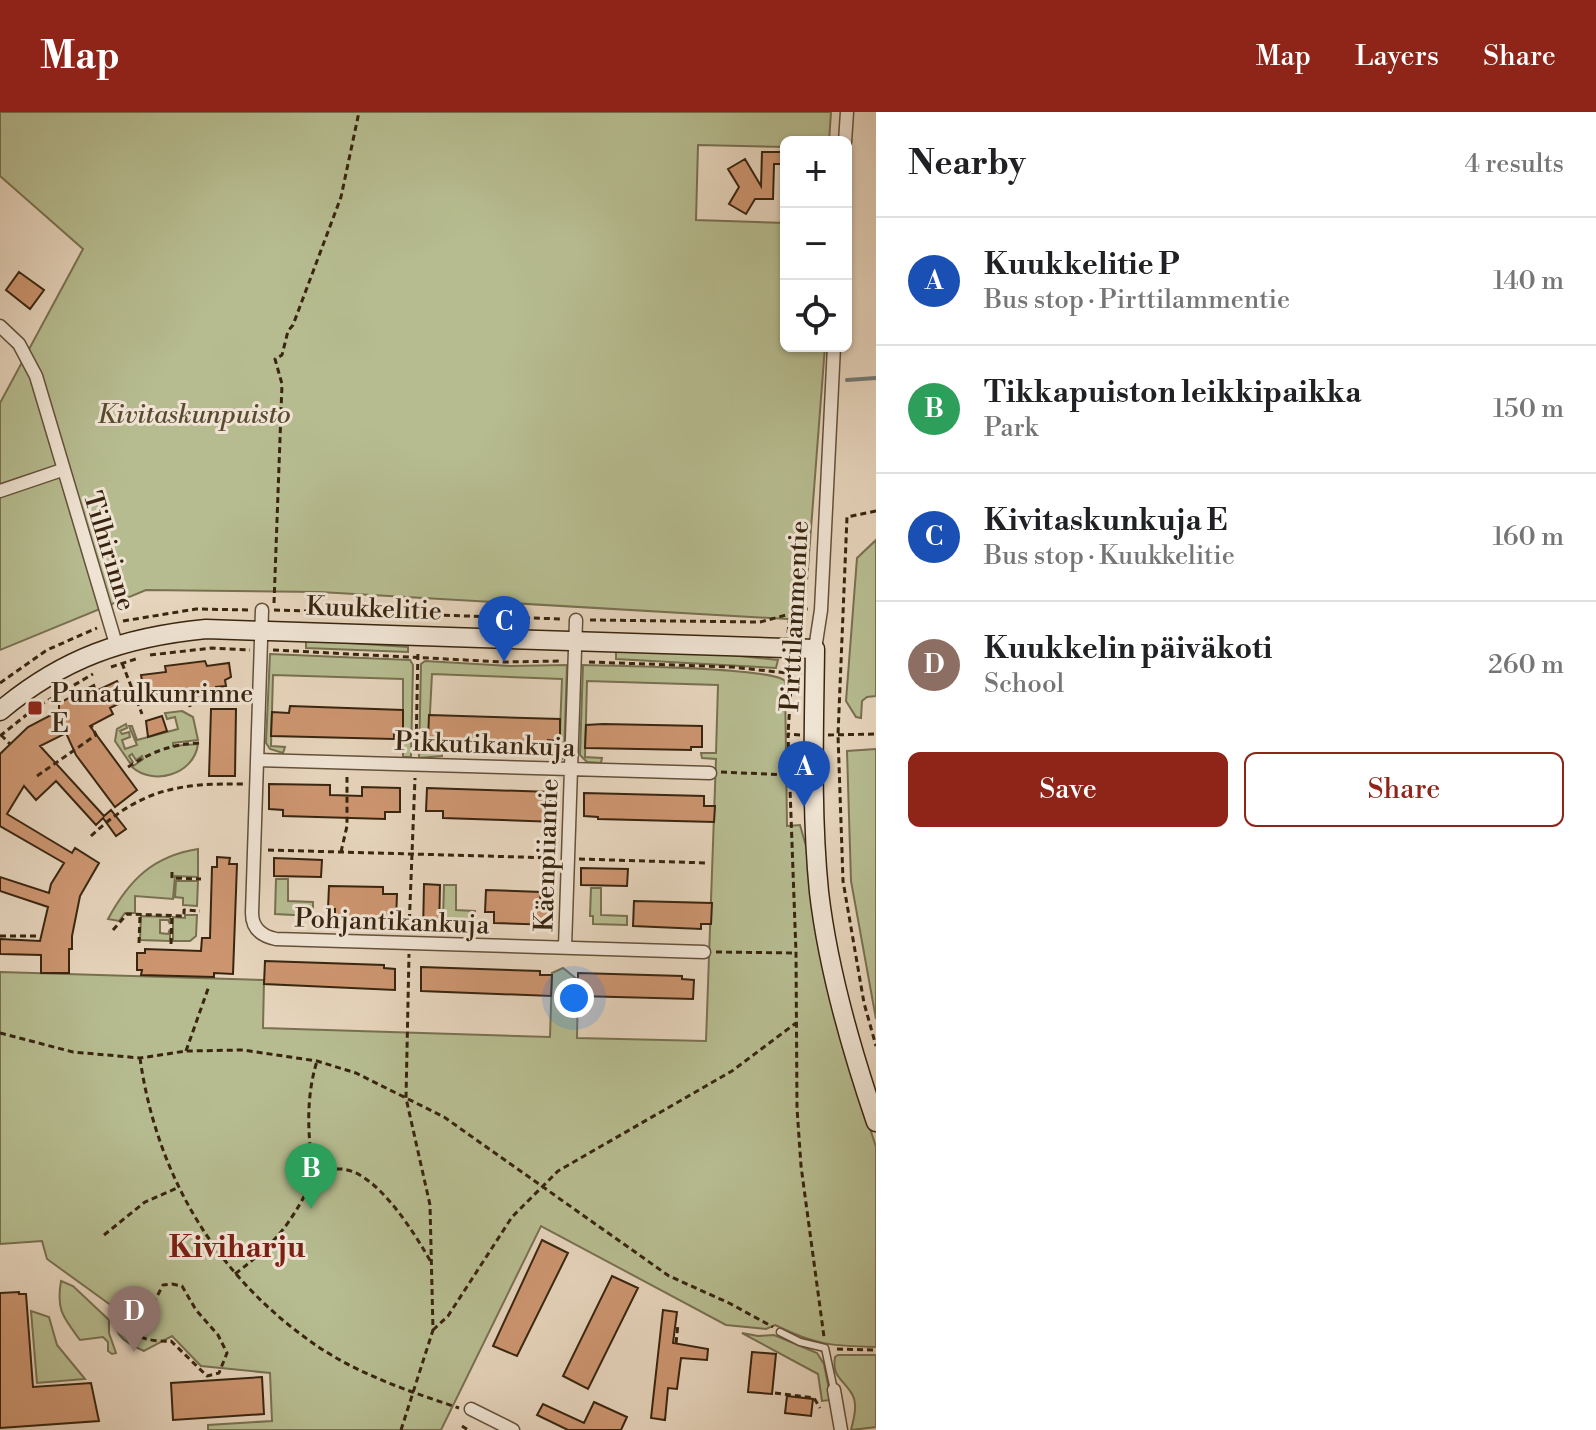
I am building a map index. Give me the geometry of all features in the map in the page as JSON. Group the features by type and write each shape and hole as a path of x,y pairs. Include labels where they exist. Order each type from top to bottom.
{"street":[{"path":"845,136 847,112"},
{"name":"Tilhirinne","path":"0,326 19,344 36,376 116,644"},
{"name":"Pirttilammentie","path":"834,352 821,610 815,649 814,736 820,893 848,1031 876,1122"},
{"name":"Tilhirinne","path":"0,491 62,470"},
{"name":"Pohjantikankuja","path":"268,610 261,650 252,919 258,931 276,939 704,952"},
{"name":"Käenpiiantie","path":"565,947 576,620"},
{"name":"Kuukkelitie","path":"0,711 41,679 116,644 190,631 815,649"},
{"name":"Pikkutikankuja","path":"257,760 710,773"},
{"path":"834,1390 841,1430"},
{"path":"471,1409 513,1430"}],"lane":[{"path":"780,1332 800,1342 825,1348 834,1390"}],"path":[{"path":"268,610 282,384 275,359 282,355 288,331 293,325 341,197 359,112"},
{"path":"876,511 847,517 838,735 843,881 864,1003 876,1046"},
{"path":"0,683 47,650 110,623 196,609 760,622 797,609 844,611"},
{"path":"111,667 148,655 212,648 504,662 575,661 732,667 787,673 791,687 788,734 801,1166 825,1348 876,1350"},
{"path":"401,1430 433,1330 430,1205 406,1098 418,657"},
{"path":"122,663 142,714"},
{"path":"10,744 0,735 35,708 99,670"},
{"path":"188,696 190,707"},
{"path":"37,776 96,735 91,725"},
{"path":"788,734 876,734"},
{"path":"128,767 174,744 199,743"},
{"path":"341,852 347,826 347,762"},
{"path":"710,773 789,775"},
{"path":"91,836 122,810 147,796 192,784 257,784"},
{"path":"268,850 555,858"},
{"path":"582,859 708,863"},
{"path":"172,872 172,878 201,879"},
{"path":"113,930 127,914 184,916 184,910 200,911"},
{"path":"139,943 140,915"},
{"path":"171,944 172,916"},
{"path":"0,936 37,936"},
{"path":"704,952 796,953"},
{"path":"186,1051 196,1030 209,986"},
{"path":"433,1330 448,1316 512,1217 558,1171 732,1071 796,1022"},
{"path":"0,1033 73,1052 140,1058 186,1051 243,1050 317,1061 356,1073 444,1117 669,1276 729,1303 780,1332"},
{"path":"140,1058 145,1096 177,1188 208,1239 252,1293 310,1341 355,1367 413,1393 471,1409"},
{"path":"235,1274 268,1249 291,1222 314,1178 309,1149 308,1103 317,1061"},
{"path":"314,1178 338,1169 368,1179 408,1224 433,1265"},
{"path":"104,1235 145,1202 177,1188"},
{"path":"163,1285 182,1286 196,1310 218,1335 227,1353 219,1373 207,1376 171,1341 151,1341 137,1336 130,1328 128,1319 132,1311 153,1304 163,1285"},
{"path":"676,1343 678,1324"},
{"path":"775,1393 814,1398 820,1408"},
{"path":"462,1426 468,1430"}],"green space":[{"name":"Kivitaskunpuisto","path":"0,112 831,112 829,136 780,136 780,147 698,145 696,220 780,223 780,352 825,352 804,620 320,592 146,590 0,650 0,403 83,249 0,176"},
{"path":"876,540 876,696 862,701 861,718 856,717 846,701 857,558"},
{"path":"306,640 408,647 408,652 306,648"},
{"path":"616,650 720,654 778,660 776,668 616,659"},
{"path":"270,654 410,660 413,665 411,757 403,757 403,679 273,675 271,746 285,747 283,753 270,749 266,743"},
{"path":"425,661 510,666 567,665 564,757 561,760 559,757 562,679 432,674 428,751 442,752 442,756 419,758 421,664"},
{"path":"583,665 723,670 774,676 785,681 787,826 800,825 808,853 848,1060 876,1147 876,1347 824,1343 775,1325 766,1329 726,1325 541,1226 441,1430 208,1430 208,1425 272,1421 270,1373 201,1366 172,1336 144,1351 119,1335 112,1306 47,1259 42,1241 0,1244 0,972 264,980 263,1028 550,1037 552,973 563,968 578,980 577,1038 706,1041 716,759 702,758 701,753 716,753 718,685 587,681 585,757 602,758 601,763 587,762 580,755"},
{"path":"182,711 193,717 198,740 173,743 173,746 198,744 189,763 181,770 161,776 141,773 132,767 143,759 142,756 136,760 132,754 129,756 133,762 130,763 115,741 117,729 126,724 127,728 120,731 122,734 129,732 130,737 122,740 125,749 137,745 129,726 132,726 137,740 178,729 175,717 167,719 165,713"},
{"path":"876,749 876,1019 851,881 847,751"},
{"path":"198,849 198,877 175,876 173,899 135,896 135,913 125,913 119,921 108,919 144,872 168,857"},
{"path":"276,879 288,879 288,901 313,902 313,916 275,914"},
{"path":"176,881 198,881 197,906 183,905 183,898 175,897"},
{"path":"444,885 456,885 456,910 475,911 475,920 443,919"},
{"path":"591,888 601,888 601,915 627,916 627,925 593,924 593,916 590,916"},
{"path":"185,915 197,915 196,936 190,941 173,941 173,917 185,918"},
{"path":"141,916 170,917 170,924 168,920 160,920 160,933 168,934 170,929 170,941 140,940"},
{"path":"61,1281 73,1286 109,1320 109,1333 116,1353 108,1351 108,1342 103,1337 80,1340 62,1313 59,1299"},
{"path":"31,1311 49,1317 57,1345 85,1379 37,1383"},
{"path":"742,1333 774,1335 817,1353 824,1364 831,1400 822,1401 818,1374"},
{"path":"838,1355 876,1355 876,1427 851,1430 854,1400 836,1373 834,1363"}],"building":[{"path":"762,152 780,152 780,164 774,164 773,199 755,199 746,214 729,204 739,187 728,169 745,159 761,186"},
{"path":"19,272 44,290 30,309 6,290"},
{"path":"205,661 207,666 229,663 231,677 225,680 226,686 216,687 216,693 160,700 160,693 148,694 147,686 143,686 141,675 166,672 165,666"},
{"path":"117,681 122,692 115,695 120,703 110,708 113,714 90,726 137,790 115,807 76,755 66,733 40,746 104,816 111,810 126,829 116,836 103,818 96,825 56,781 36,800 24,786 7,814 72,853 75,848 99,863 80,896 72,949 69,949 69,973 41,973 41,955 0,954 0,939 40,941 48,907 0,891 0,877 49,893 64,863 0,826 0,754 28,727 59,711 59,703 94,685 96,691"},
{"path":"290,706 403,710 403,731 394,731 394,739 271,736 272,712 289,713"},
{"path":"211,709 236,709 235,776 209,776"},
{"path":"429,715 560,719 560,741 548,740 548,745 428,741"},
{"path":"162,716 167,731 148,737 146,721"},
{"path":"586,725 702,726 702,747 691,747 691,750 585,748"},
{"path":"269,784 330,785 330,795 362,796 362,787 400,788 400,812 385,812 385,819 283,816 283,810 269,809"},
{"path":"427,788 551,792 550,801 558,801 557,822 443,818 443,811 426,811"},
{"path":"584,793 704,796 704,806 715,806 714,822 584,816"},
{"path":"217,857 230,858 229,864 237,864 233,974 214,973 214,977 141,975 142,970 137,970 137,953 145,953 145,949 201,951 202,938 210,938 212,867 217,867"},
{"path":"274,858 322,860 321,877 274,876"},
{"path":"581,868 628,869 627,886 581,885"},
{"path":"424,884 440,885 439,932 423,932"},
{"path":"329,886 383,887 383,894 397,894 396,920 335,918 335,909 328,909"},
{"path":"486,890 541,892 540,899 554,900 554,925 494,923 494,912 485,912"},
{"path":"634,901 712,903 711,924 701,924 701,929 633,926"},
{"path":"265,961 384,965 384,968 395,969 395,990 264,984"},
{"path":"421,967 540,971 540,975 552,975 551,996 421,991"},
{"path":"578,973 682,976 682,979 694,980 693,999 578,996"},
{"path":"542,1240 568,1253 517,1356 493,1346"},
{"path":"612,1276 638,1288 588,1389 563,1376"},
{"path":"0,1293 26,1294 33,1387 91,1383 99,1421 0,1428"},
{"path":"663,1310 677,1312 673,1343 708,1349 707,1360 681,1358 677,1389 668,1388 665,1420 651,1418"},
{"path":"752,1352 776,1354 772,1394 748,1392"},
{"path":"262,1377 264,1414 173,1420 171,1383"},
{"path":"787,1396 813,1399 811,1416 785,1413"},
{"path":"594,1402 627,1417 621,1430 568,1430 537,1415 543,1404 584,1423"}],"waterway":[{"path":"847,380 876,378"}],"place":[{"name":"Kivitaskunkuja E","path":"504,662"},
{"name":"Punatulkunrinne E","path":"35,708"},
{"name":"Kuukkelitie P","path":"804,807"},
{"name":"Tikkapuiston leikkipaikka","path":"311,1209"},
{"name":"Kuukkelin päiväkoti","path":"134,1352"}],"district":[{"name":"Kiviharju","path":"237,1247"}]}
